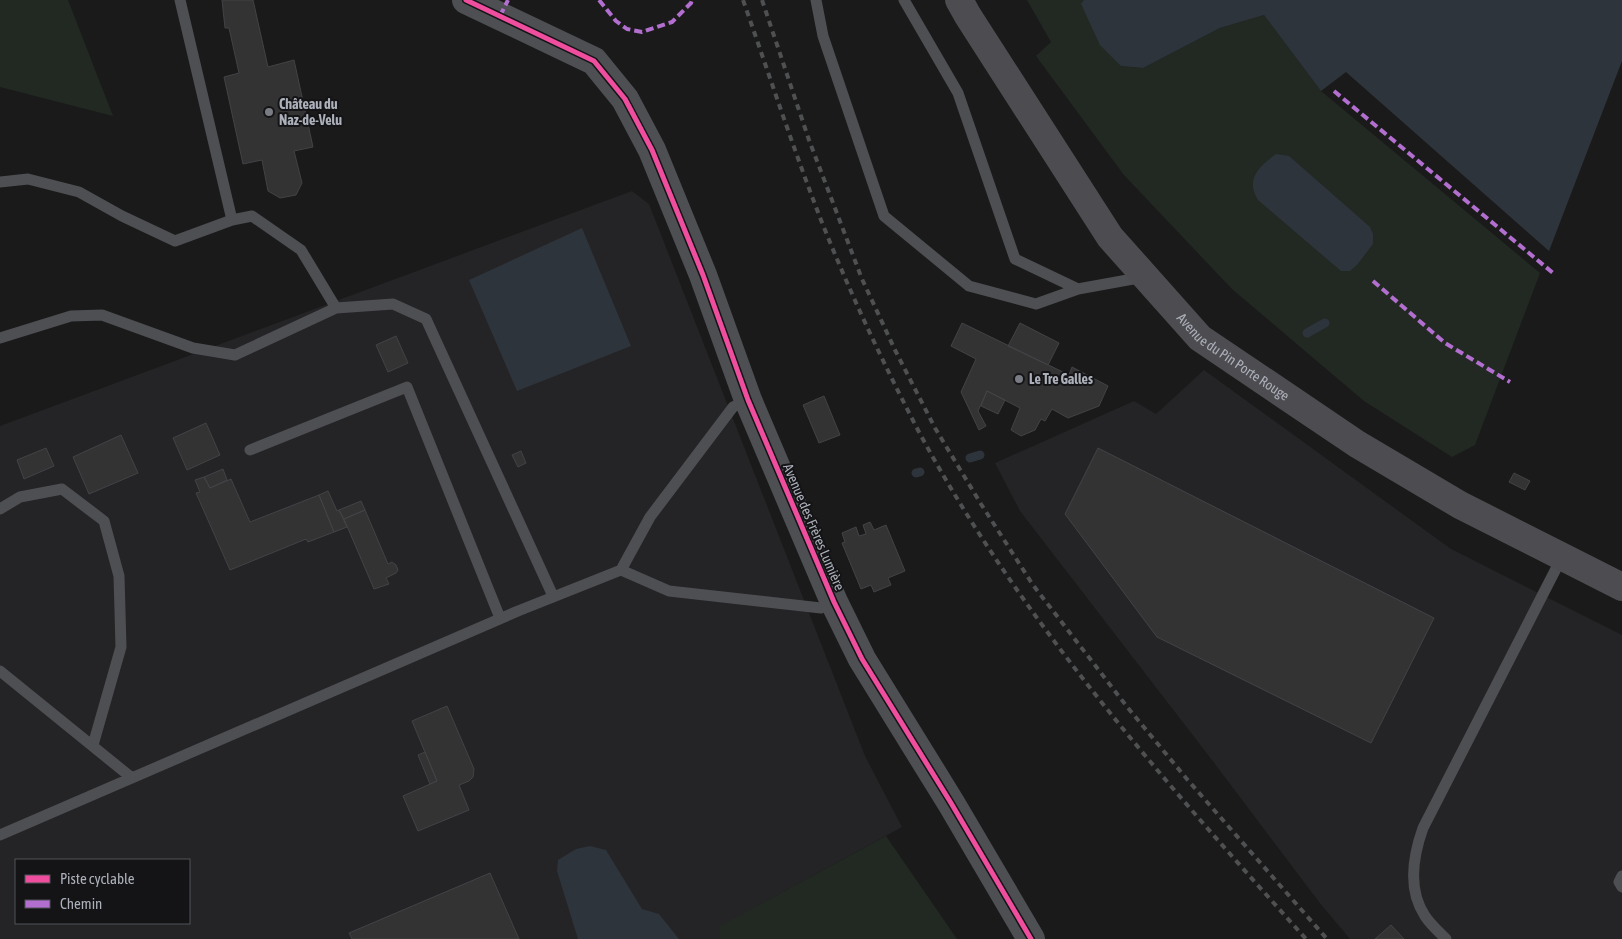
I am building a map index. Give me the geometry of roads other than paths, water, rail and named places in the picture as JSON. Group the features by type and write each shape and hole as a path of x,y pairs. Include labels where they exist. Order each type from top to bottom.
{"main road":[{"name":"Avenue du Pin Porte Rouge","path":"960,0 968,16 1110,236 1200,338 1348,438 1460,505 1622,587"}],"street":[{"name":"Avenue des Frères Lumière","path":"466,0 594,61 625,98 656,159 702,275 748,400 834,602 862,659 951,803 1031,939"}],"lane":[{"path":"180,0 232,220"},
{"path":"816,0 823,36 884,216 969,286 1036,304 1078,288 1146,277"},
{"path":"904,0 958,93 1016,259 1078,288"},
{"path":"0,182 28,179 79,192 122,216 175,241 232,220 252,216 300,250 336,308"},
{"path":"0,338 71,316 102,316 193,348 235,355 336,308 393,304 426,319 553,596"},
{"path":"250,450 407,387 500,618"},
{"path":"0,836 500,618 620,570 650,517 733,406 748,400"},
{"path":"0,508 20,497 62,489 104,521 120,576 120,648 93,746"},
{"path":"1446,939 1425,916 1416,898 1413,875 1416,849 1423,828 1562,557"},
{"path":"620,570 669,591 821,608 834,602"},
{"path":"0,672 132,778"},
{"path":"1622,876 1619,882 1622,887"}],"waterway":[{"path":"1307,333 1325,323"},
{"path":"970,458 980,455"},
{"path":"916,473 920,472"}],"railway":[{"path":"743,0 801,166 843,274 867,328 919,432 959,501 1002,568 1048,633 1097,697 1200,820 1306,939"},
{"path":"762,0 809,140 862,279 895,350 935,428 1033,585 1128,708 1186,778 1327,939"}],"place":[{"name":"Château du Naz-de-Velu","path":"269,112"},
{"name":"Le Tre Galles","path":"1019,379"}]}
